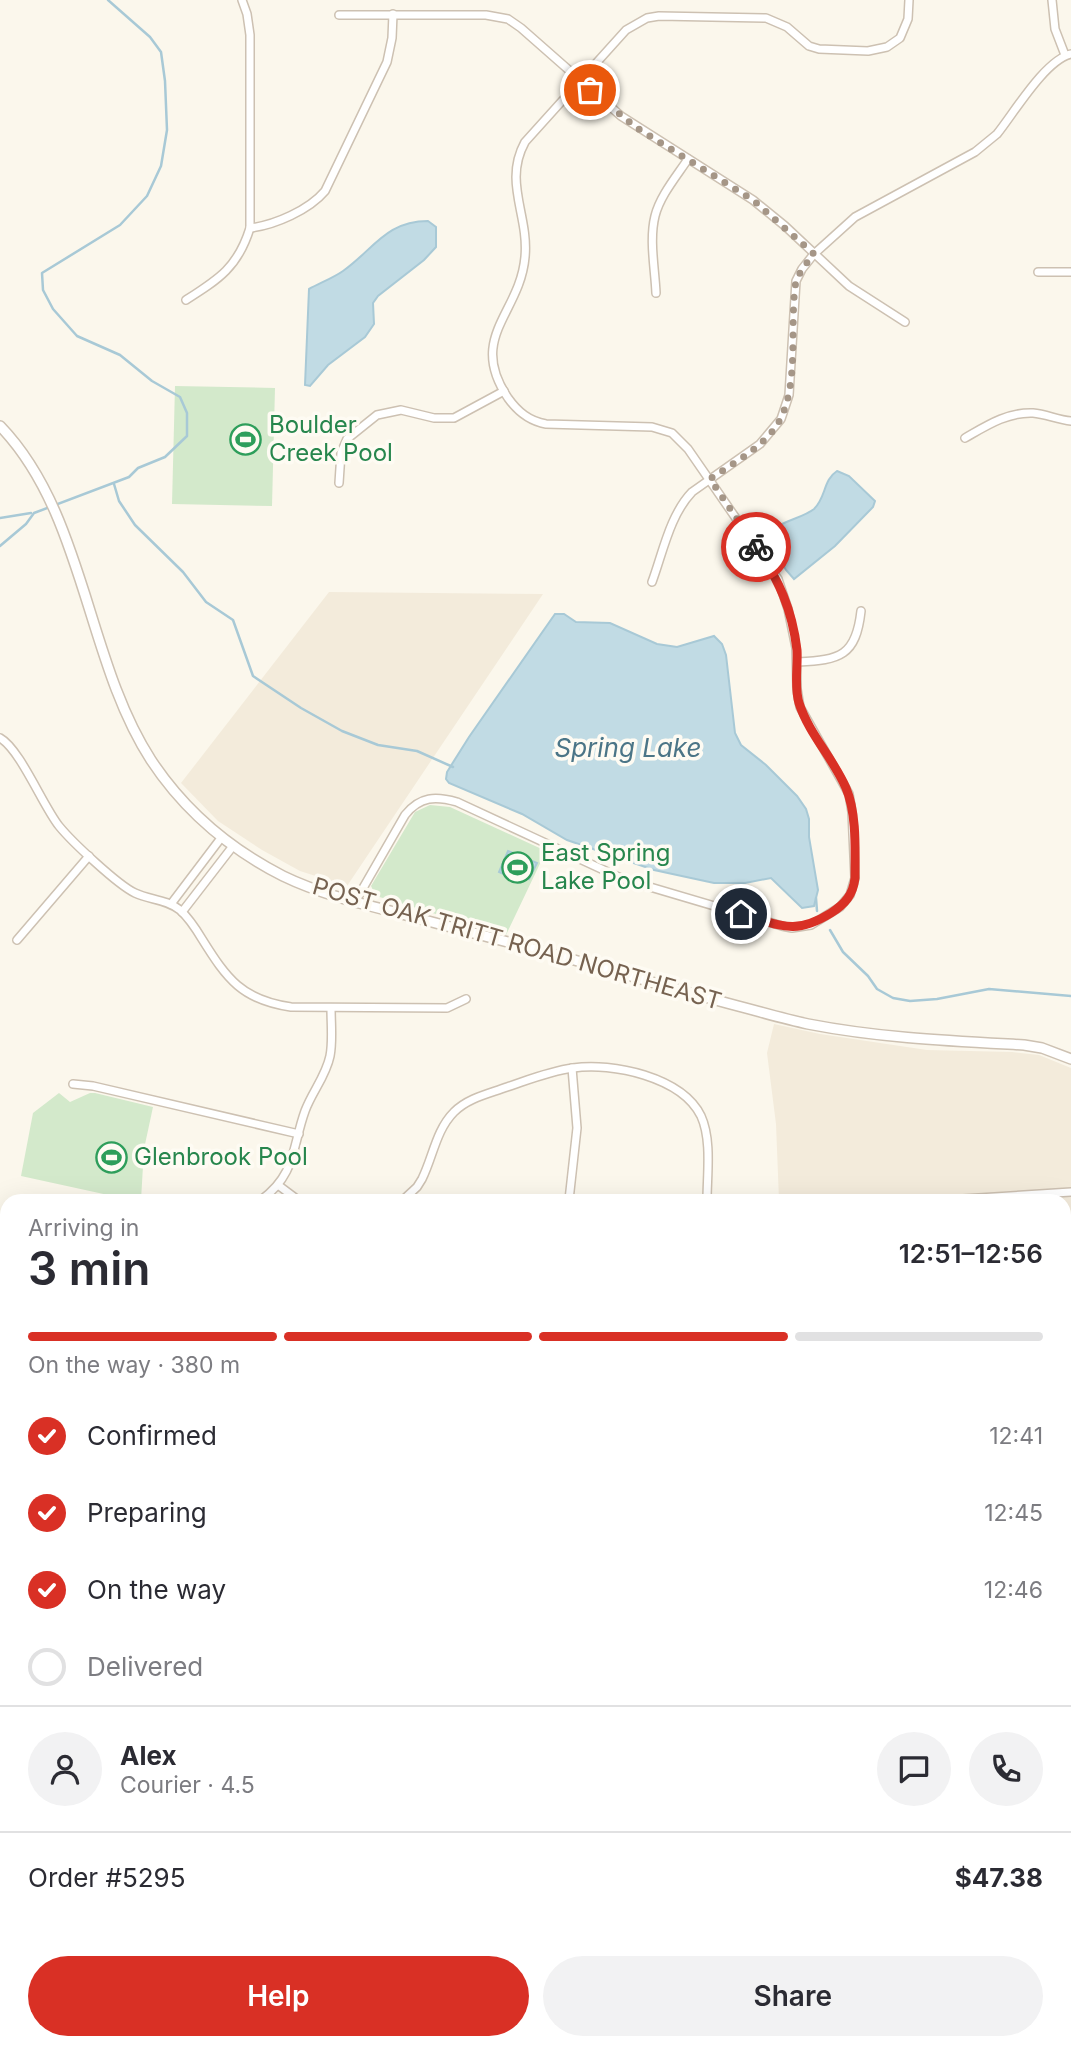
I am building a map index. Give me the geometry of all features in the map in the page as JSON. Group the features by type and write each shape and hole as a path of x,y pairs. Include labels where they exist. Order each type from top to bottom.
{"street":[{"path":"186,300 228,271 244,247 250,228 250,35 242,0"},
{"path":"355,902 413,805 422,800 443,798 623,879 782,926 792,928 811,925 846,902 854,887 855,867 849,794 800,707 794,632 778,579 682,442 666,430 643,426 539,423 519,411 504,391 494,372 492,351 522,272 525,256 515,177 516,159 524,142 626,30 647,18 766,18 787,27 809,46 819,49 868,51 887,47 900,38 908,19 909,0"},
{"path":"652,582 680,508 692,492 761,444 781,419 789,395 796,281 802,269 841,227 870,207 975,152 1006,123 1049,68 1068,54 1055,29 1052,0"},
{"path":"338,15 486,15 508,19 621,116 753,200 856,292 905,322"},
{"path":"250,228 267,225 310,205 325,191 387,62 393,15"},
{"path":"656,293 653,240 655,218 661,201 688,159"},
{"path":"1038,272 1071,271"},
{"path":"340,483 341,453 347,439 377,415 401,410 434,418 454,418 504,391"},
{"path":"965,438 1016,414 1031,413 1071,421"},
{"name":"POST OAK TRITT ROAD NORTHEAST","path":"0,426 29,465 52,507 116,687 137,735 166,781 188,806 233,846 295,881 355,902 805,1023 909,1039 1024,1045 1042,1048 1071,1059"},
{"path":"797,662 825,661 846,653 857,638 861,611"},
{"path":"0,738 11,747 60,827 89,856 133,892 170,904 183,912 222,971 250,995 291,1007 331,1008 447,1008 467,999"},
{"path":"170,904 221,838"},
{"path":"183,912 233,846"},
{"path":"17,940 89,856"},
{"path":"268,1194 278,1185 291,1163 305,1111 323,1076 329,1058 331,1008"},
{"path":"411,1194 422,1179 440,1132 456,1110 475,1098 572,1068 605,1067 668,1084 684,1094 696,1108 704,1124 707,1194"},
{"path":"570,1194 577,1128 572,1068"},
{"path":"72,1084 93,1086 299,1134"},
{"path":"278,1185 290,1194"},
{"path":"1040,1194 1071,1192"}],"shaded area":[{"path":"329,592 543,594 347,886 300,871 262,850 218,821 181,783"},
{"path":"774,1024 820,1034 927,1050 1039,1055 1071,1068 1071,1194 779,1194 776,1124 767,1053"}],"green space":[{"path":"175,386 275,388 272,506 172,504"},
{"path":"430,805 450,807 546,851 506,935 376,896 371,886 415,812"},
{"path":"59,1093 70,1102 95,1093 153,1107 144,1149 141,1194 104,1194 21,1176 33,1113"}],"water":[{"path":"428,221 436,227 436,247 424,260 378,296 373,303 374,324 365,337 328,365 310,386 305,385 309,289 343,271 391,231 414,222"},
{"path":"837,471 849,476 875,501 873,507 835,546 794,579 767,538 782,524 814,509 821,500 829,479"},
{"name":"Spring Lake","path":"555,614 564,614 576,622 610,623 657,644 677,647 714,636 722,644 726,655 735,733 741,745 766,765 806,809 818,890 814,906 802,908 771,878 745,883 714,883 654,870 567,840 522,814 449,783 446,779 447,772"},
{"name":"East Spring Lake Pool","path":"508,851 537,863 529,879 515,871 510,877 499,872"}],"waterway":[{"path":"0,546 26,524 34,513 129,477 138,468 165,457 187,436 187,413 180,397 152,381 120,355 77,336 53,309 43,290 42,273 120,225 147,196 161,166 167,130 161,52 150,37 108,0"},
{"path":"114,484 119,501 135,525 183,572 206,602 233,620 253,676 342,731 378,745 417,751 453,767"},
{"path":"0,518 31,513"},
{"path":"816,898 817,911"},
{"path":"830,930 843,952 868,976 877,989 893,998 910,1001 937,999 989,989 1071,996"}],"way so far":[{"path":"590,90 637,128 753,200 814,254 796,281 789,395 781,419 761,444 710,479 756,547"}],"place":[{"name":"Boulder Creek Pool","path":"246,439"},
{"name":"East Spring Lake Pool","path":"518,867"},
{"name":"Glenbrook Pool","path":"111,1157"}],"route":[{"path":"741,914 792,928 811,925 846,902 854,887 855,878 849,794 800,707 796,648 788,610 778,579 756,547"}]}
